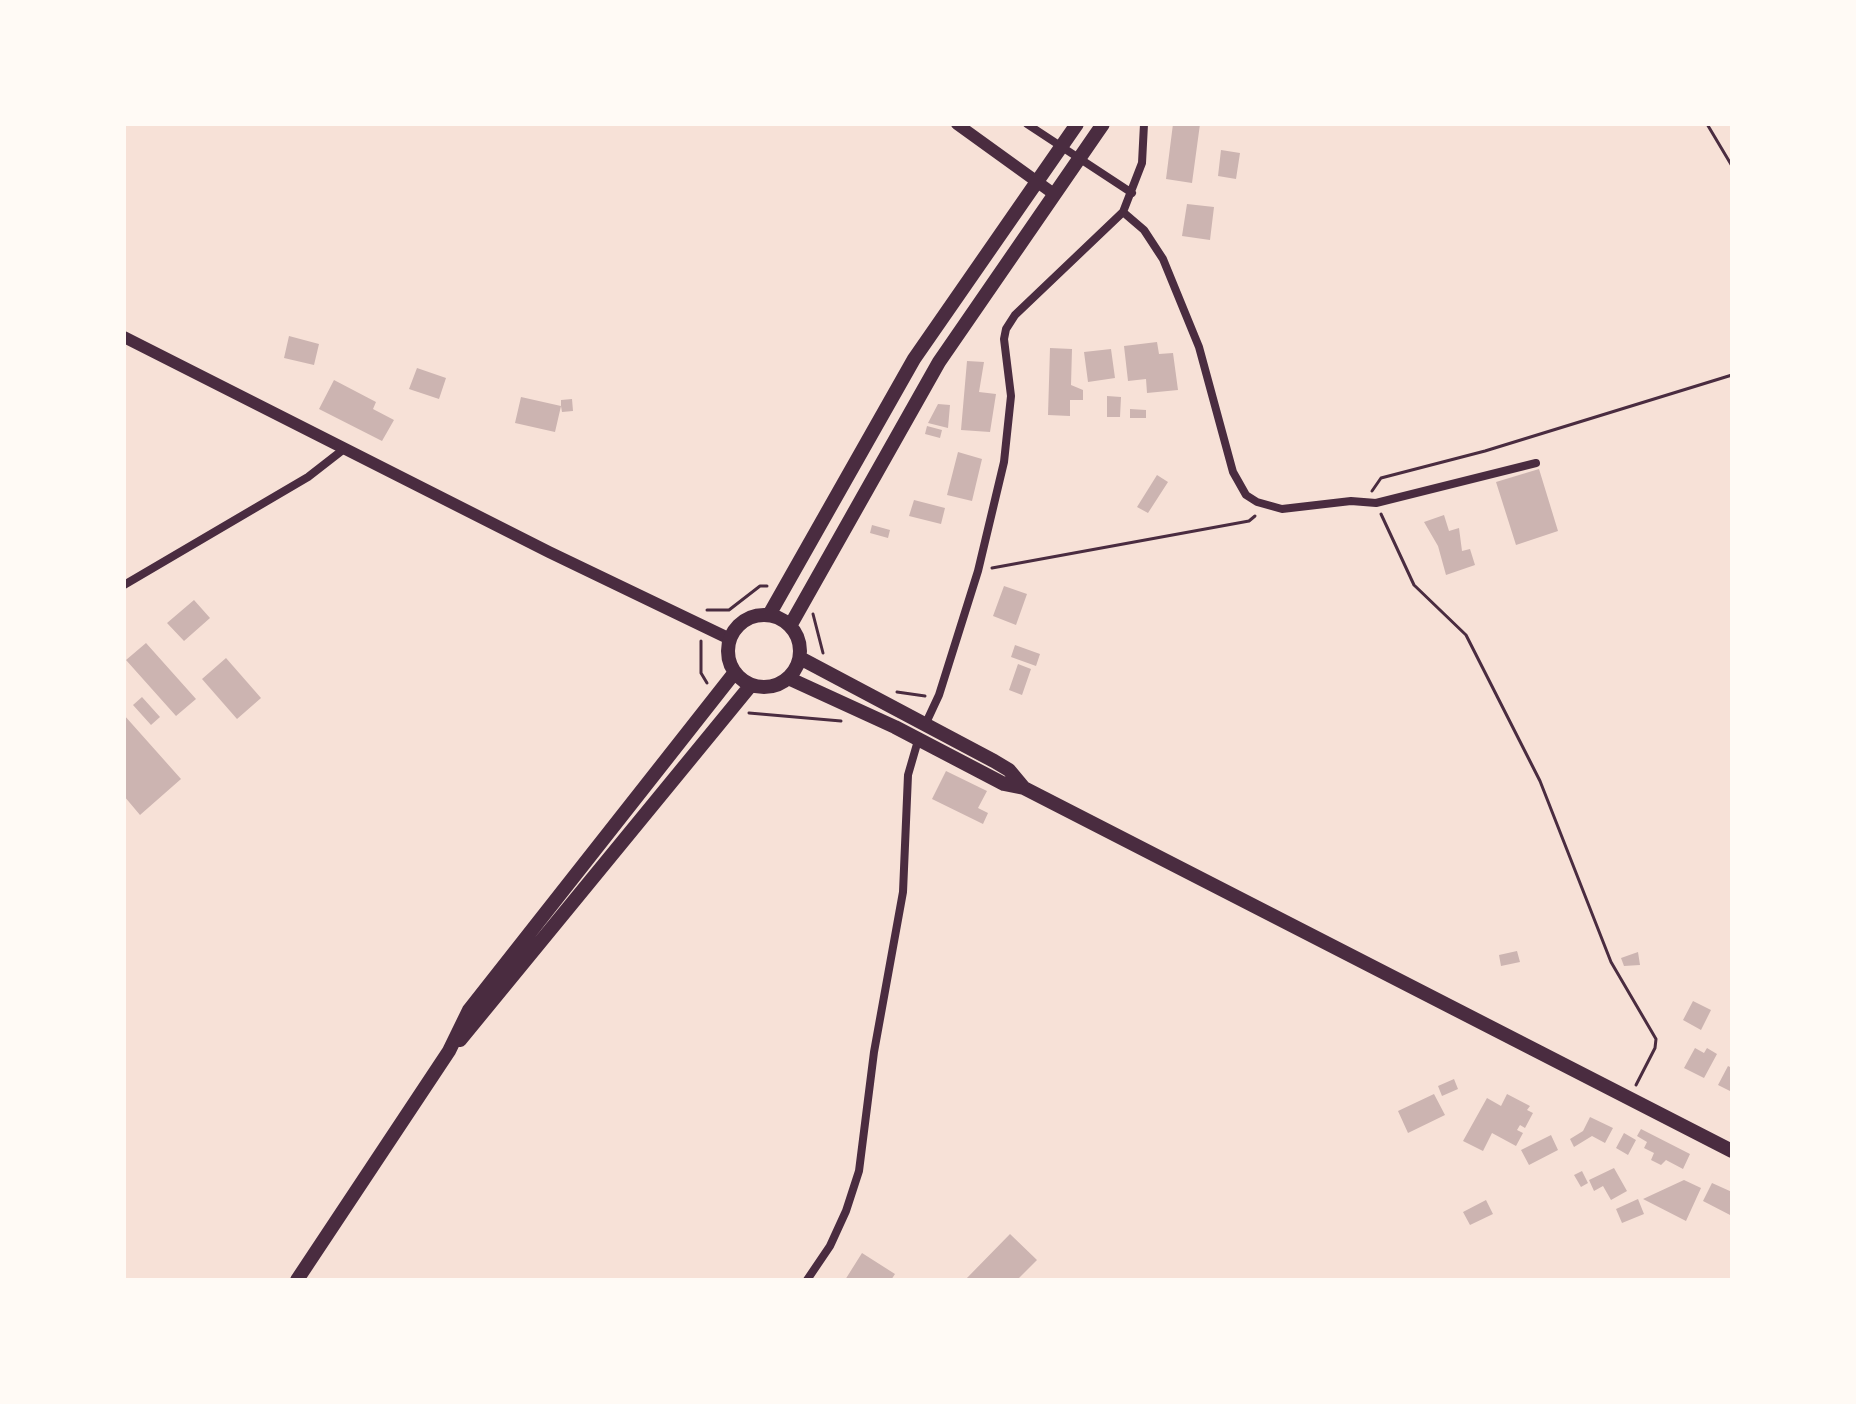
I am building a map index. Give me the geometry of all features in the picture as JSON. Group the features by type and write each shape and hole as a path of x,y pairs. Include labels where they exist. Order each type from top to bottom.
{"main road":[{"path":"769,615 914,359 1077,124"},
{"path":"790,626 939,362 1103,124"},
{"path":"769,615 790,626 797,636 800,658 788,678 771,686 751,685 735,672 729,657 730,639 749,618 769,615"},
{"path":"800,658 921,732"},
{"path":"297,1280 449,1051 469,1010 735,672"},
{"path":"788,678 1002,766 1024,788 1732,1151"},
{"path":"449,1051 480,1020 751,685"}],"street":[{"path":"957,124 1054,194"},
{"path":"1027,124 1132,193"},
{"path":"807,1280 830,1246 859,1171 874,1052 903,892 908,775 921,732 939,695 993,517 1011,396 1004,339 1006,329 1015,315 1123,212 1142,163 1144,124"},
{"path":"1123,212 1144,230 1163,259 1199,347 1233,472 1246,495 1268,507 1282,509 1365,501 1376,503 1536,463"},
{"path":"124,337 730,639"},
{"path":"124,585 308,477 344,449"}],"path":[{"path":"1707,124 1732,166"},
{"path":"1365,501 1381,478 1528,438 1732,375"},
{"path":"1376,503 1414,585 1466,635 1504,706 1540,781 1611,962 1656,1039 1655,1048 1629,1098"},
{"path":"978,571 1249,521 1268,507"},
{"path":"718,693 704,681 701,673 702,647 696,633 710,611 729,610 760,586 783,592"},
{"path":"802,603 815,616 827,660"},
{"path":"891,694 903,700"},
{"path":"734,705 756,715 809,715 844,721"}],"building":[{"path":"1173,124 1200,124 1192,183 1166,179"},
{"path":"1221,150 1240,153 1236,179 1218,176"},
{"path":"1187,204 1214,207 1210,240 1182,236"},
{"path":"289,336 319,344 314,365 284,358"},
{"path":"1157,342 1159,354 1173,353 1178,390 1147,393 1146,379 1128,381 1124,346"},
{"path":"1050,348 1072,349 1071,385 1083,390 1083,400 1070,400 1070,416 1048,415"},
{"path":"1111,349 1115,378 1088,382 1084,352"},
{"path":"967,361 984,362 979,392 996,394 990,432 961,430"},
{"path":"417,368 446,378 439,399 409,389"},
{"path":"334,380 376,402 373,409 394,420 382,441 319,409"},
{"path":"1107,396 1121,397 1120,417 1107,417"},
{"path":"521,397 561,406 555,432 515,423"},
{"path":"572,399 573,411 562,412 561,400"},
{"path":"938,404 950,405 948,428 928,423"},
{"path":"1130,409 1146,410 1146,418 1130,418"},
{"path":"927,426 942,430 940,438 925,434"},
{"path":"958,452 982,459 972,501 947,495"},
{"path":"1539,469 1558,531 1516,545 1496,482"},
{"path":"1157,475 1168,482 1148,513 1137,507"},
{"path":"914,500 945,508 941,524 909,516"},
{"path":"1444,515 1449,531 1459,528 1462,551 1470,549 1475,565 1446,575 1438,546 1424,522"},
{"path":"872,525 890,530 888,538 870,533"},
{"path":"1004,586 1027,594 1016,625 993,616"},
{"path":"194,600 210,618 184,641 167,623"},
{"path":"146,643 196,699 176,716 126,660"},
{"path":"1015,645 1040,654 1036,666 1011,657"},
{"path":"226,658 261,698 237,719 202,679"},
{"path":"1018,664 1031,669 1022,695 1009,690"},
{"path":"142,697 160,717 151,725 133,705"},
{"path":"124,715 181,779 140,815 124,796"},
{"path":"946,771 987,791 978,808 988,813 983,824 932,799"},
{"path":"1517,951 1520,962 1501,966 1499,955"},
{"path":"1638,952 1640,965 1624,966 1621,958"},
{"path":"1693,1001 1711,1010 1701,1030 1683,1020"},
{"path":"1695,1048 1704,1053 1707,1048 1717,1054 1704,1078 1684,1068"},
{"path":"1728,1066 1732,1068 1732,1092 1718,1085"},
{"path":"1454,1079 1458,1089 1442,1096 1438,1086"},
{"path":"1434,1094 1445,1115 1408,1133 1398,1111"},
{"path":"1507,1094 1530,1106 1527,1110 1533,1113 1525,1128 1520,1125 1517,1130 1523,1133 1516,1146 1492,1133 1483,1151 1463,1141 1487,1098 1501,1106"},
{"path":"1590,1117 1613,1128 1605,1143 1592,1136 1574,1147 1570,1139 1583,1131"},
{"path":"1641,1129 1690,1154 1683,1169 1666,1160 1661,1165 1651,1160 1654,1153 1644,1148 1647,1142 1637,1136"},
{"path":"1624,1133 1636,1140 1628,1155 1616,1148"},
{"path":"1551,1135 1558,1150 1529,1165 1521,1150"},
{"path":"1614,1168 1627,1191 1611,1200 1603,1186 1594,1191 1589,1180"},
{"path":"1582,1171 1588,1183 1581,1187 1574,1175"},
{"path":"1684,1180 1701,1188 1686,1221 1643,1199"},
{"path":"1712,1183 1732,1192 1732,1216 1703,1201"},
{"path":"1638,1199 1644,1214 1622,1223 1616,1209"},
{"path":"1486,1200 1493,1214 1470,1225 1463,1212"},
{"path":"1010,1234 1037,1260 1017,1280 965,1280"},
{"path":"862,1253 895,1274 891,1280 845,1280"}]}
